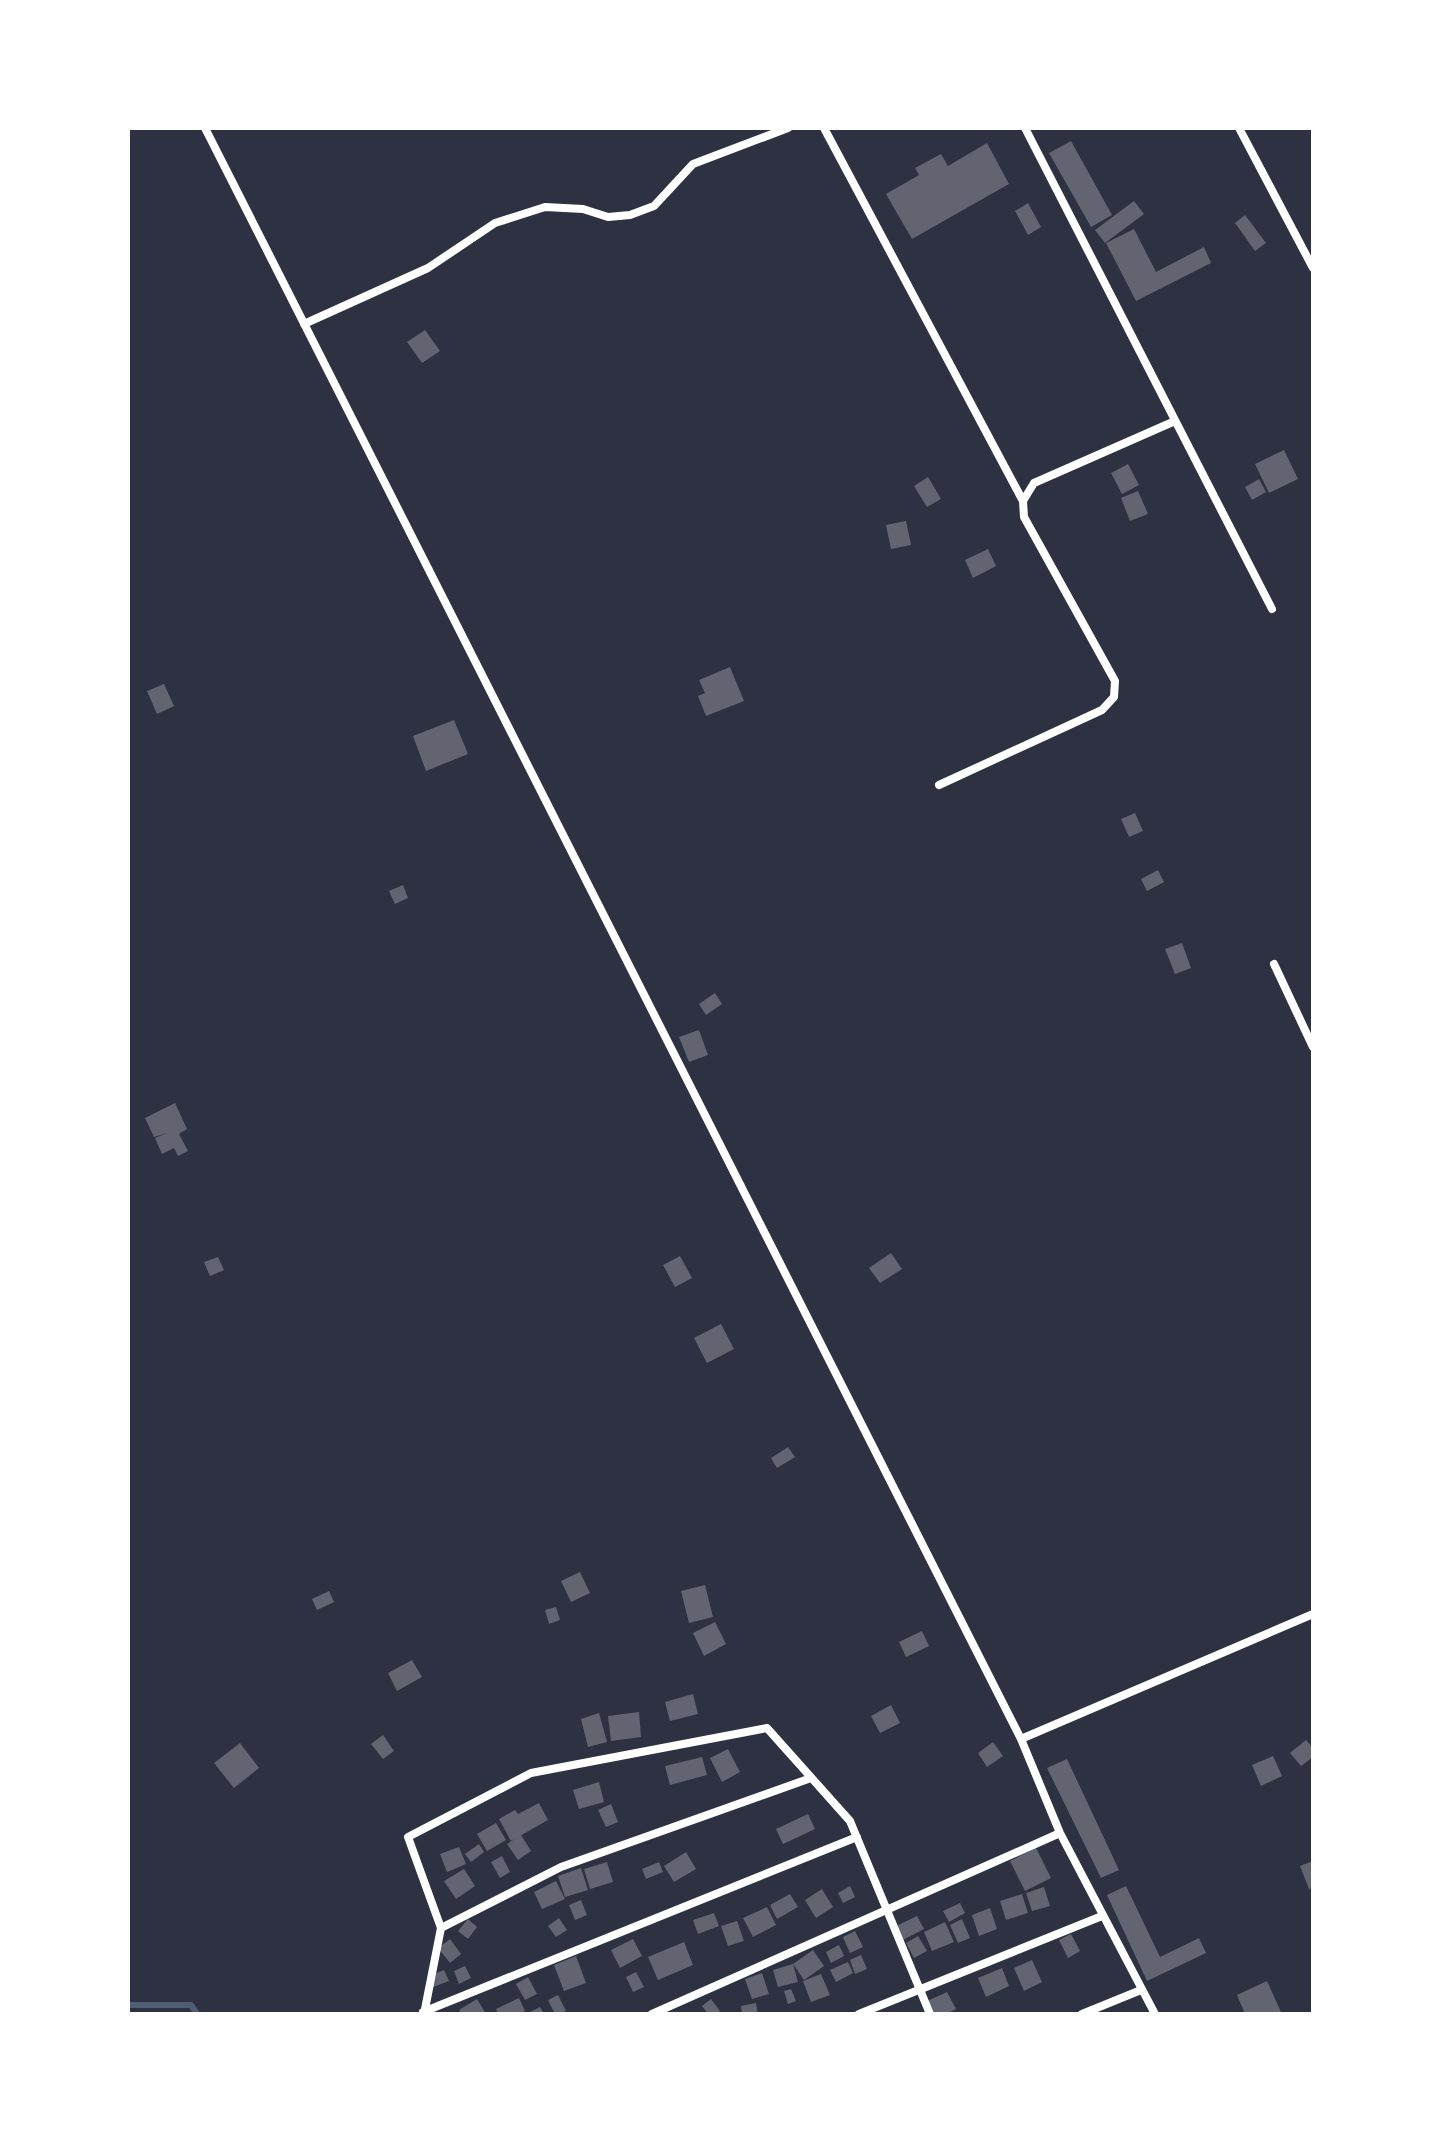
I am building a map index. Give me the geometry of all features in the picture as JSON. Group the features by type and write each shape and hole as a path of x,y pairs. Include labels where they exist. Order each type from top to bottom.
{"street":[{"path":"205,128 1021,1739 1060,1833 1155,2014"},
{"path":"304,324 428,268 495,223 545,207 583,209 608,217 630,215 654,206 693,164 788,128"},
{"path":"824,128 1023,501 1024,517 1115,681 1114,697 1102,710 939,785"},
{"path":"1025,128 1272,609"},
{"path":"1239,128 1313,268"},
{"path":"1023,501 1034,483 1175,421"},
{"path":"1274,964 1313,1047"},
{"path":"1021,1739 1313,1614"},
{"path":"423,2013 441,1928 408,1837 531,1773 767,1728 850,1821 930,2014"},
{"path":"441,1928 561,1867 811,1778"},
{"path":"652,2014 1060,1833"},
{"path":"423,2013 857,1837"},
{"path":"859,2014 1102,1916"},
{"path":"1082,2014 1141,1990"}],"building":[{"path":"1071,141 1112,215 1091,227 1049,153"},
{"path":"987,143 1009,184 912,239 886,194 919,175 915,168 941,154 948,166"},
{"path":"1134,201 1144,214 1105,243 1095,230"},
{"path":"1028,203 1041,227 1028,235 1015,211"},
{"path":"1245,215 1266,243 1255,251 1235,223"},
{"path":"1134,229 1156,272 1204,247 1211,263 1136,301 1106,243"},
{"path":"425,330 440,351 422,363 407,342"},
{"path":"1284,450 1298,479 1269,493 1255,464"},
{"path":"1128,464 1139,485 1122,494 1111,473"},
{"path":"928,477 941,499 927,507 914,486"},
{"path":"1259,479 1266,492 1252,500 1245,487"},
{"path":"1138,491 1148,514 1130,521 1121,498"},
{"path":"906,521 911,545 891,549 886,525"},
{"path":"988,549 996,566 973,578 965,560"},
{"path":"730,667 744,701 706,716 698,696 705,693 699,680"},
{"path":"164,684 174,706 157,714 147,691"},
{"path":"454,720 468,754 426,771 413,736"},
{"path":"1135,813 1143,831 1129,837 1121,819"},
{"path":"1158,870 1164,882 1147,891 1141,879"},
{"path":"403,885 408,898 395,904 389,891"},
{"path":"1182,943 1191,968 1175,974 1165,949"},
{"path":"715,993 722,1004 706,1015 699,1004"},
{"path":"699,1030 708,1055 689,1062 679,1037"},
{"path":"175,1103 187,1129 179,1134 188,1151 178,1156 174,1148 162,1154 155,1138 167,1133 154,1137 145,1118"},
{"path":"891,1253 902,1269 880,1283 869,1268"},
{"path":"680,1256 692,1278 675,1287 663,1265"},
{"path":"218,1257 224,1270 210,1276 204,1262"},
{"path":"721,1324 734,1349 707,1363 694,1338"},
{"path":"788,1447 795,1457 777,1468 771,1458"},
{"path":"580,1572 590,1593 571,1602 561,1581"},
{"path":"705,1585 713,1617 689,1623 681,1591"},
{"path":"329,1591 334,1602 317,1610 312,1599"},
{"path":"556,1607 560,1620 549,1624 545,1610"},
{"path":"715,1622 726,1644 704,1656 693,1633"},
{"path":"922,1631 929,1646 906,1657 899,1642"},
{"path":"412,1660 422,1677 397,1691 388,1673"},
{"path":"693,1694 698,1714 670,1721 665,1702"},
{"path":"891,1705 900,1723 880,1733 871,1716"},
{"path":"639,1712 641,1737 611,1741 608,1716"},
{"path":"599,1713 607,1742 588,1747 581,1719"},
{"path":"383,1735 394,1751 383,1759 371,1744"},
{"path":"1306,1740 1313,1748 1313,1757 1301,1766 1290,1753"},
{"path":"993,1742 1003,1756 987,1767 978,1753"},
{"path":"240,1743 259,1768 234,1788 214,1763"},
{"path":"728,1749 740,1772 722,1782 710,1758"},
{"path":"1273,1756 1282,1776 1261,1786 1252,1765"},
{"path":"702,1757 707,1775 670,1785 665,1766"},
{"path":"1067,1759 1119,1870 1101,1878 1047,1768"},
{"path":"599,1782 604,1802 579,1809 573,1790"},
{"path":"539,1803 548,1820 511,1841 499,1819 515,1810 518,1814"},
{"path":"611,1804 618,1822 606,1827 598,1810"},
{"path":"808,1814 815,1829 783,1844 776,1829"},
{"path":"496,1823 506,1840 487,1851 477,1834"},
{"path":"521,1835 531,1851 518,1860 507,1844"},
{"path":"479,1844 484,1852 471,1862 465,1854"},
{"path":"459,1847 466,1864 447,1872 440,1854"},
{"path":"1036,1848 1051,1878 1025,1891 1010,1861"},
{"path":"686,1852 696,1869 674,1882 664,1866"},
{"path":"502,1856 510,1872 500,1878 491,1862"},
{"path":"1313,1861 1313,1888 1309,1889 1300,1866"},
{"path":"607,1862 613,1882 590,1889 584,1869"},
{"path":"659,1862 663,1872 646,1879 642,1869"},
{"path":"581,1868 588,1890 565,1897 558,1876"},
{"path":"464,1869 475,1886 456,1899 444,1881"},
{"path":"556,1881 565,1899 542,1909 534,1892"},
{"path":"850,1886 855,1897 843,1903 838,1893"},
{"path":"1126,1886 1160,1957 1199,1938 1206,1953 1147,1981 1107,1895"},
{"path":"1044,1887 1050,1906 1032,1911 1026,1893"},
{"path":"822,1889 833,1907 816,1918 805,1900"},
{"path":"790,1894 798,1907 777,1919 770,1905"},
{"path":"1022,1894 1028,1913 1006,1920 1000,1901"},
{"path":"581,1900 587,1915 575,1920 569,1905"},
{"path":"960,1903 965,1913 949,1922 943,1911"},
{"path":"767,1907 776,1925 753,1937 743,1918"},
{"path":"990,1908 997,1929 979,1936 972,1915"},
{"path":"714,1913 719,1926 698,1934 693,1920"},
{"path":"917,1916 924,1929 901,1941 894,1927"},
{"path":"559,1918 567,1930 556,1937 548,1926"},
{"path":"468,1919 477,1927 468,1939 458,1931"},
{"path":"962,1919 970,1938 958,1943 950,1925"},
{"path":"737,1921 744,1941 728,1946 721,1926"},
{"path":"945,1922 954,1942 932,1951 924,1932"},
{"path":"855,1931 863,1947 850,1953 843,1937"},
{"path":"1071,1934 1080,1951 1068,1958 1059,1940"},
{"path":"918,1936 927,1951 914,1958 906,1943"},
{"path":"450,1939 461,1954 450,1963 438,1948"},
{"path":"633,1939 642,1956 620,1968 611,1950"},
{"path":"684,1942 693,1965 658,1980 648,1957"},
{"path":"839,1945 844,1956 831,1963 826,1952"},
{"path":"813,1950 824,1966 804,1980 793,1964"},
{"path":"861,1955 867,1969 855,1974 850,1960"},
{"path":"576,1956 586,1983 564,1991 554,1965"},
{"path":"1032,1960 1042,1982 1024,1991 1014,1968"},
{"path":"848,1962 853,1973 836,1982 830,1970"},
{"path":"793,1964 798,1982 778,1987 773,1970"},
{"path":"465,1966 471,1978 459,1984 454,1971"},
{"path":"1002,1968 1009,1986 986,1997 978,1978"},
{"path":"444,1970 449,1981 433,1987 429,1976"},
{"path":"636,1972 644,1987 633,1992 626,1977"},
{"path":"762,1973 769,1994 752,1999 745,1979"},
{"path":"821,1974 830,1995 811,2002 803,1981"},
{"path":"528,1977 537,1994 525,2000 516,1984"},
{"path":"1267,1981 1281,2012 1245,2014 1237,1995"},
{"path":"791,1989 796,2001 788,2004 784,1991"},
{"path":"947,1992 956,2009 946,2014 929,2014 923,2003"},
{"path":"558,1995 566,2011 555,2014 548,2000"},
{"path":"519,1998 525,2011 498,2014 496,2009"},
{"path":"477,1999 486,2014 461,2014 459,2010"},
{"path":"711,1999 720,2011 716,2014 708,2014 702,2006"},
{"path":"756,2003 758,2014 742,2014 741,2006"},
{"path":"540,2007 544,2014 526,2014"}],"waterway":[{"path":"128,2005 191,2005 197,2014"}]}
